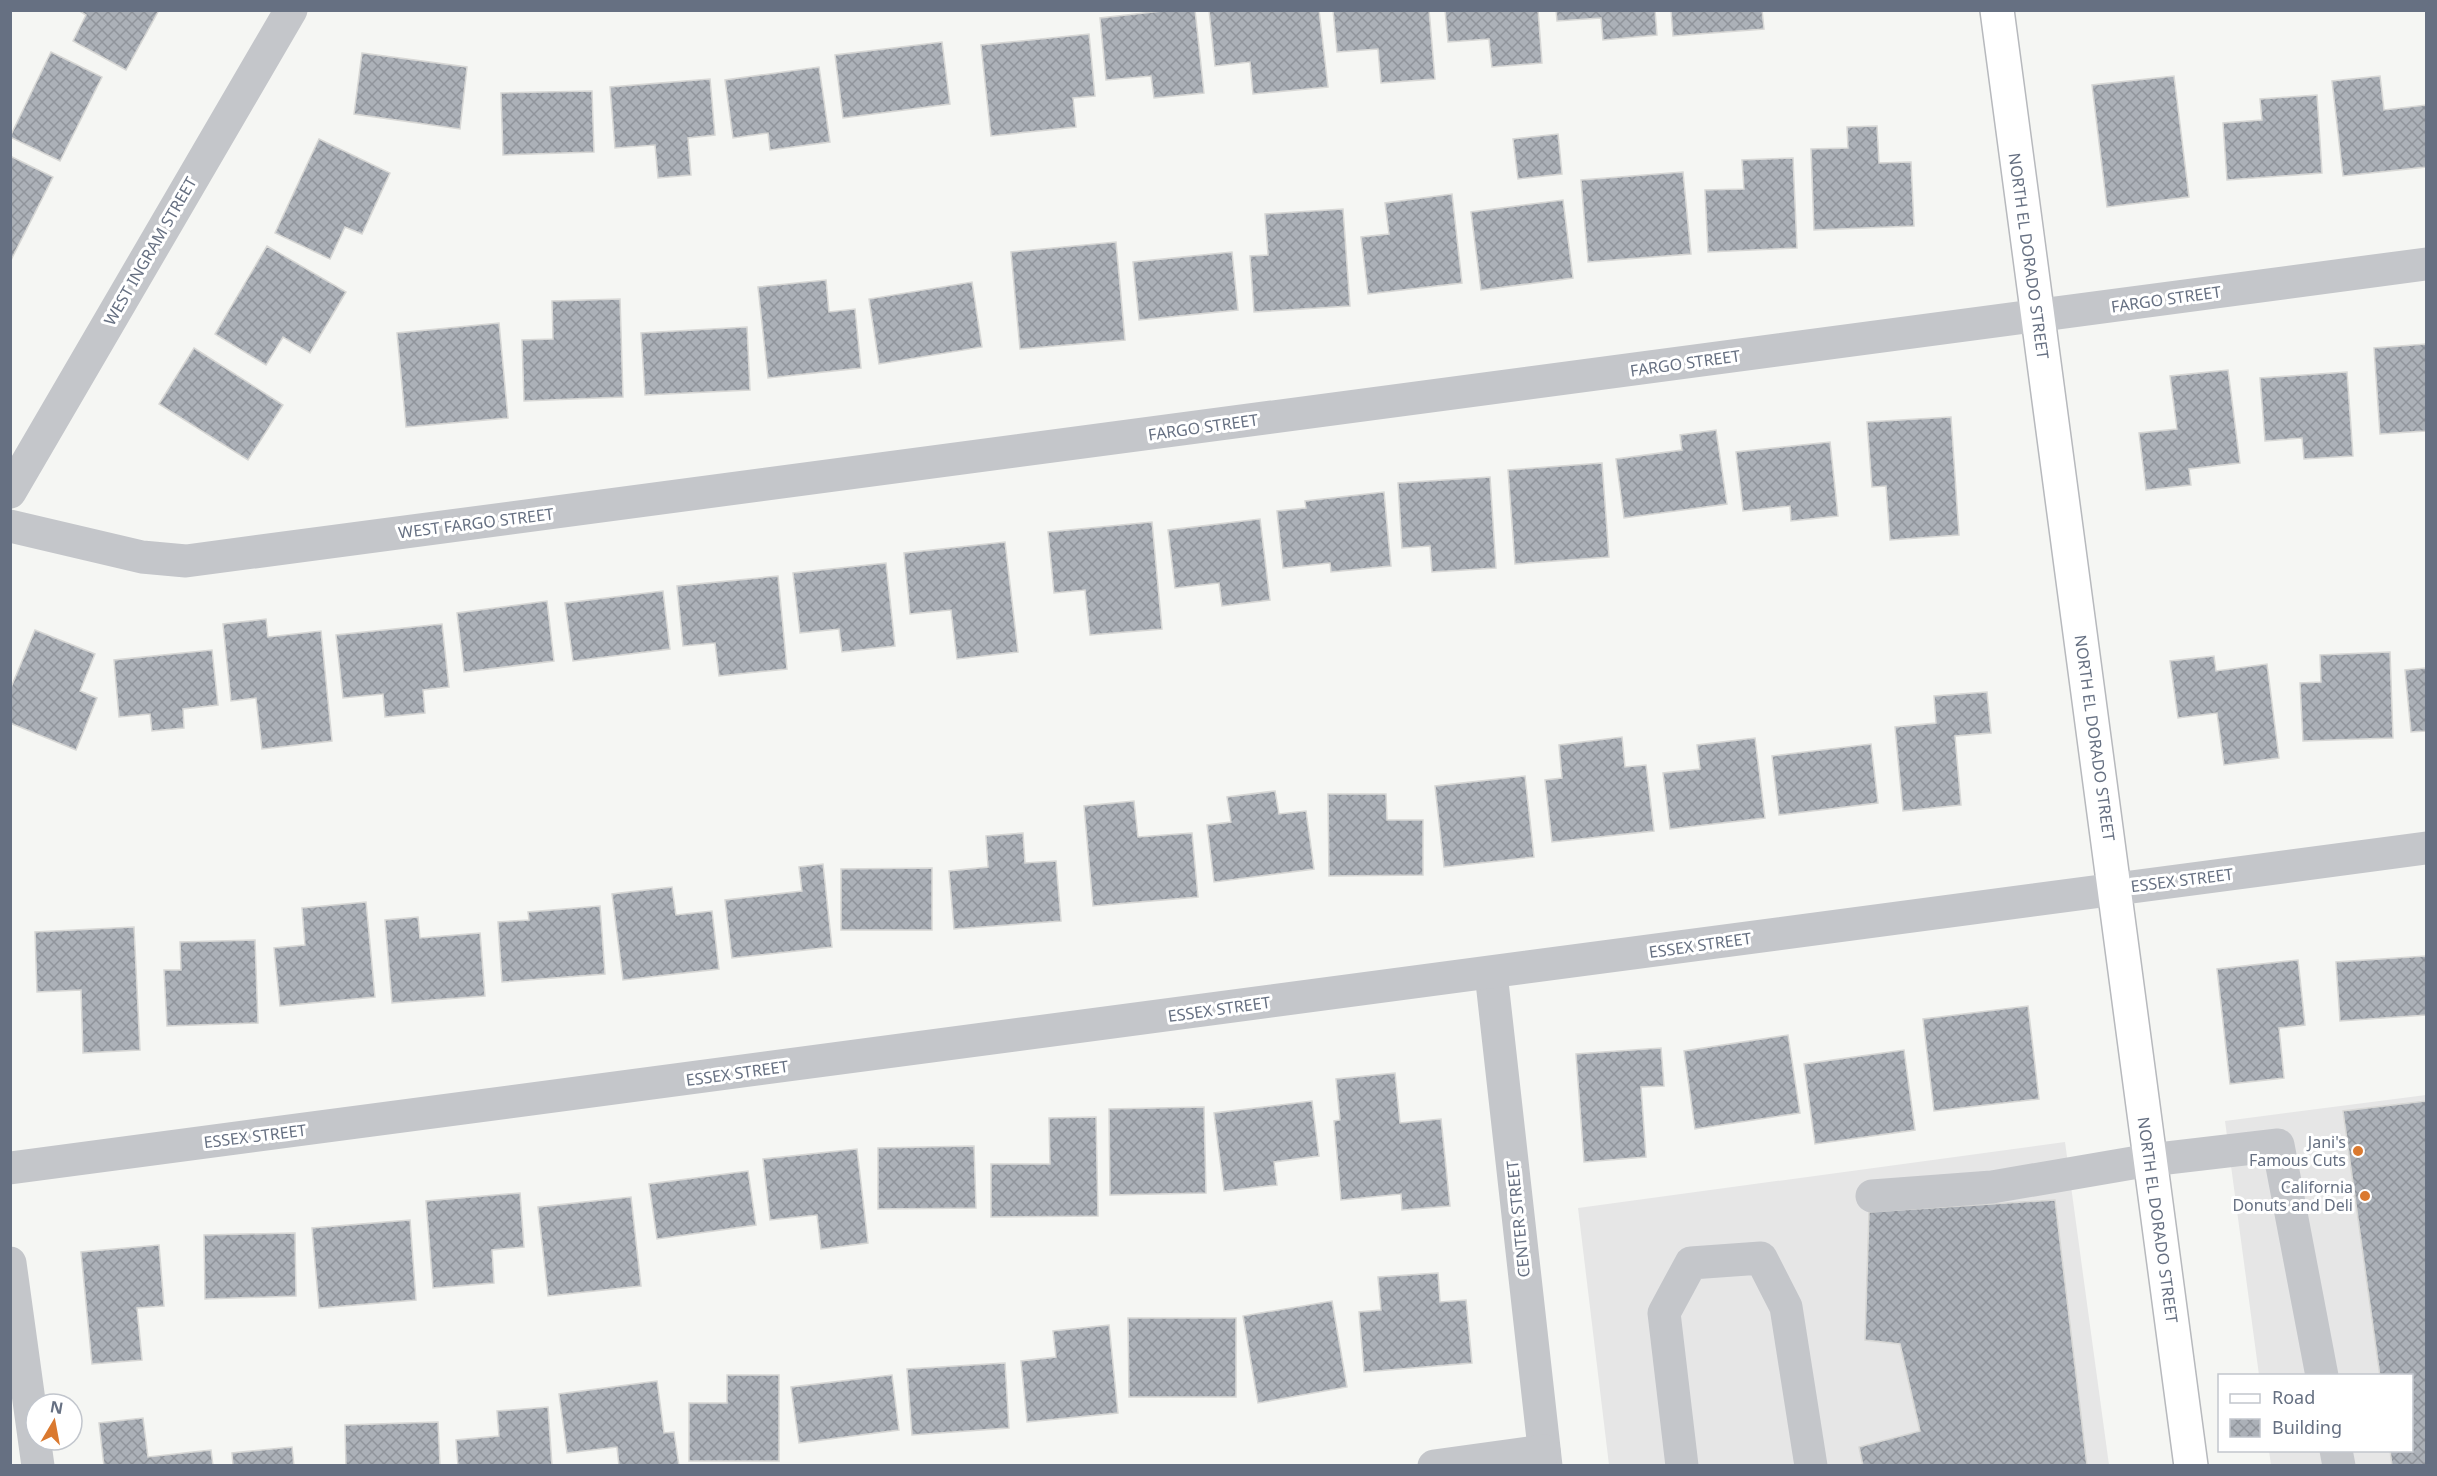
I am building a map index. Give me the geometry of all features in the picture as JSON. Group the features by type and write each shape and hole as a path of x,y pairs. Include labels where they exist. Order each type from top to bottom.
{"main road":[{"name":"NORTH EL DORADO STREET","path":"1997,10 2191,1466"}],"street":[{"name":"WEST INGRAM STREET","path":"10,492 291,10"},
{"name":"FARGO STREET","path":"943,462 2427,264"},
{"name":"WEST FARGO STREET","path":"10,526 142,557 186,561 943,462"},
{"name":"ESSEX STREET","path":"10,1168 2427,848"},
{"name":"CENTER STREET","path":"1491,973 1545,1458"},
{"path":"1872,1196 1992,1187 2150,1160 2278,1145 2322,1374"},
{"path":"1682,1466 1664,1313 1691,1263 1761,1258 1786,1307 1811,1466"},
{"path":"10,1263 38,1466"},
{"path":"1434,1466 1545,1458"}],"shaded area":[{"path":"2426,1095 2426,1465 2271,1465 2269,1452 2413,1452 2413,1374 2259,1374 2225,1121"},
{"path":"2065,1142 2109,1465 1609,1465 1578,1208"}],"building":[{"path":"78,10 159,10 126,70 73,41 86,15"},
{"path":"1171,10 1195,10 1204,93 1154,98 1151,76 1106,80 1100,18"},
{"path":"1209,10 1319,10 1328,87 1253,94 1250,62 1215,66"},
{"path":"1333,10 1429,10 1435,79 1381,83 1378,49 1337,52"},
{"path":"1445,10 1538,10 1542,63 1492,67 1489,39 1448,42"},
{"path":"1556,10 1655,10 1657,35 1603,40 1601,18 1557,21"},
{"path":"1671,10 1762,10 1764,29 1673,36"},
{"path":"1089,34 1095,96 1073,98 1076,127 991,136 981,45"},
{"path":"942,42 950,104 843,118 835,55"},
{"path":"51,52 102,77 60,161 10,137"},
{"path":"362,53 467,67 460,129 354,114"},
{"path":"819,67 830,142 770,150 768,133 733,138 725,80"},
{"path":"2174,76 2189,197 2107,207 2092,85"},
{"path":"2380,76 2384,110 2426,105 2426,167 2343,176 2332,81"},
{"path":"710,79 715,135 688,138 691,175 658,178 655,145 615,148 610,87"},
{"path":"592,91 594,152 503,155 501,93"},
{"path":"2317,95 2322,173 2227,180 2223,123 2262,120 2260,99"},
{"path":"1877,126 1879,163 1911,162 1914,226 1814,230 1811,149 1848,148 1847,127"},
{"path":"1558,134 1562,174 1518,179 1513,139"},
{"path":"319,139 390,173 362,234 345,227 330,259 275,233"},
{"path":"10,156 53,177 10,262"},
{"path":"1793,158 1797,248 1708,252 1705,190 1744,189 1742,160"},
{"path":"1683,172 1691,254 1588,262 1581,180"},
{"path":"1452,194 1462,283 1368,294 1361,237 1389,234 1385,203"},
{"path":"1563,200 1573,278 1481,290 1471,212"},
{"path":"1343,209 1350,306 1254,312 1250,256 1268,255 1265,214"},
{"path":"1116,242 1125,340 1020,349 1011,252"},
{"path":"267,246 346,292 310,353 283,337 266,365 215,334"},
{"path":"1232,252 1238,310 1139,320 1133,262"},
{"path":"826,280 829,312 855,309 861,368 768,378 758,287"},
{"path":"972,282 982,347 879,364 869,299"},
{"path":"620,299 623,397 524,401 522,340 553,339 552,301"},
{"path":"499,323 508,418 406,427 397,333"},
{"path":"747,327 750,390 645,395 641,333"},
{"path":"2426,344 2426,431 2380,434 2374,348"},
{"path":"194,348 283,405 248,460 159,404"},
{"path":"2228,370 2240,463 2189,469 2191,485 2146,490 2139,433 2177,429 2170,376"},
{"path":"2347,372 2353,456 2304,459 2302,438 2265,441 2260,378"},
{"path":"1951,417 1959,535 1890,540 1886,486 1872,487 1867,422"},
{"path":"1716,430 1727,504 1624,518 1616,459 1682,450 1680,435"},
{"path":"1830,442 1838,516 1791,521 1790,506 1743,511 1736,452"},
{"path":"1602,463 1609,557 1515,564 1508,470"},
{"path":"1490,477 1496,568 1432,572 1430,546 1402,548 1398,483"},
{"path":"1384,492 1391,566 1331,572 1330,563 1283,568 1277,511 1306,508 1305,501"},
{"path":"1260,519 1270,600 1222,606 1219,583 1175,588 1168,530"},
{"path":"1152,522 1162,629 1090,635 1085,590 1054,593 1048,532"},
{"path":"1005,542 1018,652 957,659 951,610 910,614 904,553"},
{"path":"886,563 895,646 842,652 839,629 800,633 793,573"},
{"path":"778,576 787,669 719,676 715,643 683,646 677,586"},
{"path":"663,591 670,649 573,661 565,603"},
{"path":"547,601 554,661 464,672 457,613"},
{"path":"266,619 268,637 321,631 332,741 262,749 256,698 231,701 223,624"},
{"path":"442,624 449,687 423,690 425,713 385,717 383,694 343,698 336,635"},
{"path":"35,630 95,654 80,691 97,698 76,750 10,723 10,690"},
{"path":"212,650 218,705 183,709 184,728 152,731 150,714 119,717 114,660"},
{"path":"2390,652 2393,738 2303,741 2300,683 2321,682 2320,655"},
{"path":"2214,656 2216,671 2267,664 2279,758 2224,765 2217,713 2178,718 2170,661"},
{"path":"2426,668 2426,731 2411,732 2405,670"},
{"path":"1987,692 1991,733 1955,736 1961,805 1903,811 1895,727 1936,723 1934,696"},
{"path":"1622,737 1625,767 1646,765 1654,831 1552,842 1545,780 1562,778 1559,745"},
{"path":"1755,738 1765,818 1670,829 1663,773 1700,769 1697,745"},
{"path":"1871,744 1878,803 1779,815 1772,756"},
{"path":"1525,776 1534,857 1444,867 1435,786"},
{"path":"1275,791 1279,814 1306,811 1314,869 1214,882 1207,825 1231,822 1227,797"},
{"path":"1328,794 1386,794 1387,820 1423,820 1423,875 1329,876"},
{"path":"1134,801 1138,837 1192,833 1198,897 1093,906 1084,806"},
{"path":"1023,833 1025,863 1056,861 1061,921 954,929 949,871 988,867 986,836"},
{"path":"823,864 832,947 732,958 725,900 802,891 799,867"},
{"path":"932,868 932,930 841,930 841,869"},
{"path":"672,887 676,915 712,911 719,969 623,980 612,894"},
{"path":"366,902 375,997 280,1006 274,948 305,945 302,908"},
{"path":"600,906 605,974 502,982 498,922 529,920 528,912"},
{"path":"418,917 420,938 480,933 485,996 392,1003 385,920"},
{"path":"134,927 140,1050 83,1053 81,990 37,992 35,932"},
{"path":"255,940 258,1023 167,1026 164,970 181,970 180,942"},
{"path":"2426,956 2426,1015 2340,1021 2336,962"},
{"path":"2298,960 2305,1025 2279,1028 2284,1078 2230,1084 2217,969"},
{"path":"2028,1006 2039,1099 1934,1111 1923,1019"},
{"path":"1788,1035 1800,1113 1695,1129 1684,1051"},
{"path":"1661,1048 1664,1086 1641,1087 1646,1157 1584,1162 1576,1054"},
{"path":"1904,1050 1915,1130 1815,1144 1804,1064"},
{"path":"1395,1073 1400,1123 1441,1119 1450,1206 1402,1210 1401,1194 1341,1200 1334,1121 1340,1120 1336,1079"},
{"path":"1312,1101 1319,1156 1274,1162 1277,1185 1224,1191 1214,1113"},
{"path":"2426,1101 2426,1466 2392,1466 2390,1452 2413,1452 2413,1374 2380,1374 2343,1111"},
{"path":"1204,1107 1206,1193 1110,1195 1109,1109"},
{"path":"1096,1117 1098,1216 991,1217 991,1164 1050,1164 1049,1118"},
{"path":"974,1146 976,1208 878,1209 878,1148"},
{"path":"857,1149 868,1243 821,1249 817,1215 770,1220 763,1159"},
{"path":"748,1171 756,1225 657,1239 649,1184"},
{"path":"520,1193 524,1247 492,1250 494,1283 433,1288 426,1201"},
{"path":"631,1197 641,1286 548,1296 538,1207"},
{"path":"2055,1200 2087,1466 1863,1466 1859,1447 1920,1431 1900,1344 1865,1340 1869,1212"},
{"path":"410,1220 416,1300 319,1308 312,1228"},
{"path":"295,1233 296,1296 205,1299 204,1235"},
{"path":"159,1245 164,1306 137,1308 142,1360 92,1364 81,1252"},
{"path":"1438,1273 1440,1302 1466,1300 1472,1363 1364,1372 1359,1312 1381,1310 1378,1277"},
{"path":"1332,1301 1347,1387 1258,1403 1243,1316"},
{"path":"1128,1318 1236,1318 1236,1397 1129,1397"},
{"path":"1109,1325 1118,1413 1027,1422 1021,1361 1056,1357 1053,1331"},
{"path":"1005,1363 1009,1428 912,1435 907,1369"},
{"path":"727,1375 779,1375 779,1461 689,1461 689,1403 727,1403"},
{"path":"892,1375 899,1430 799,1443 791,1387"},
{"path":"657,1381 664,1433 674,1432 679,1466 619,1466 617,1447 567,1453 559,1394"},
{"path":"548,1407 552,1466 458,1466 456,1440 499,1436 497,1411"},
{"path":"143,1418 148,1457 211,1450 213,1466 104,1466 99,1423"},
{"path":"438,1422 440,1466 346,1466 345,1425"},
{"path":"292,1447 294,1466 233,1466 232,1453"}],"place":[{"name":"Jani's Famous Cuts","path":"2358,1151"},
{"name":"California Donuts and Deli","path":"2365,1196"}]}
